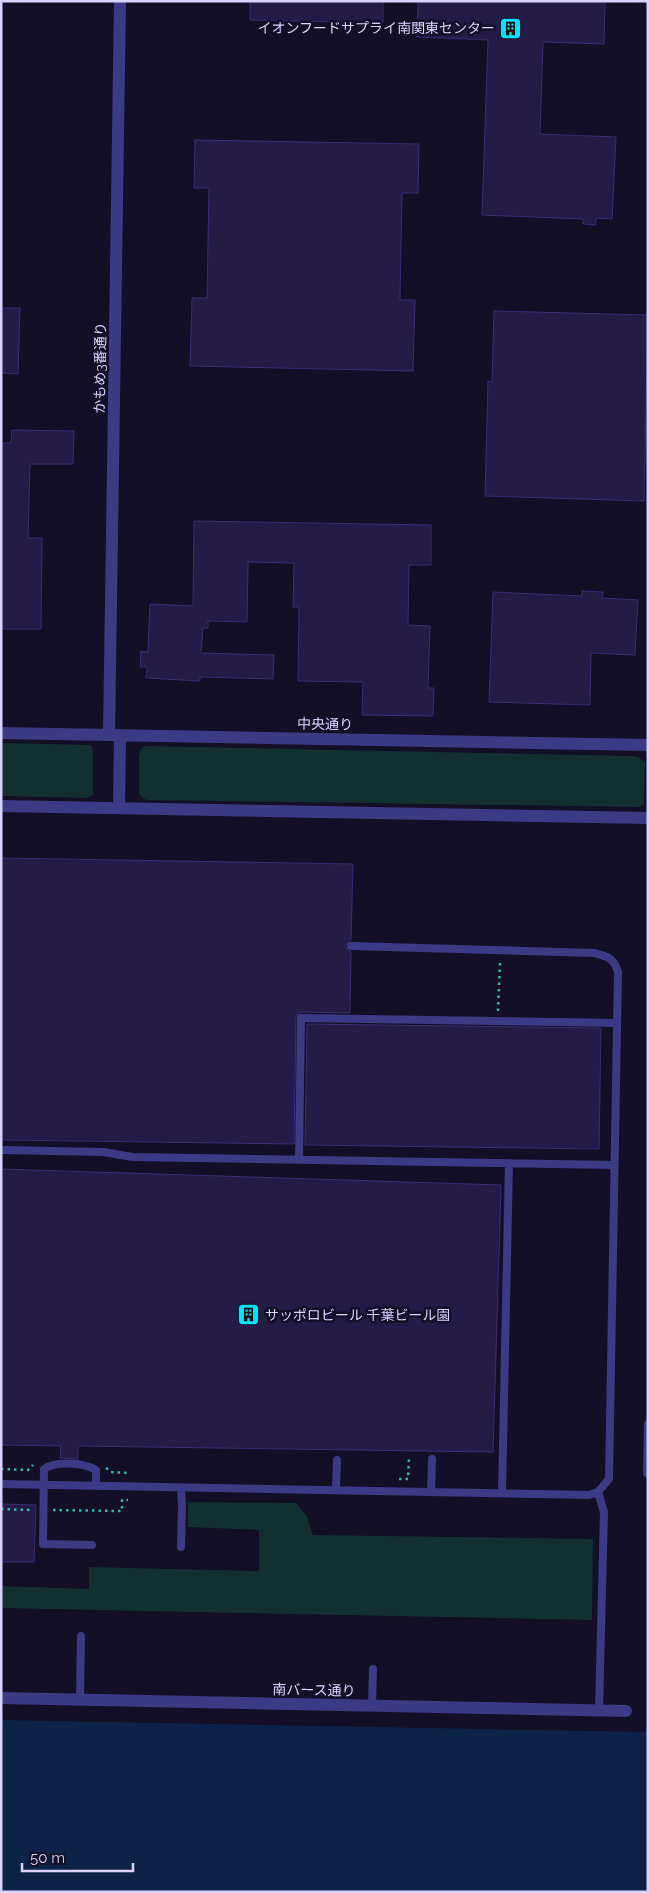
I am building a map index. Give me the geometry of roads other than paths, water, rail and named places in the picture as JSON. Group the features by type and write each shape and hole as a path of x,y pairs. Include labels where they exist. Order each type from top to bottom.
{"street":[{"name":"かもめ3番通り","path":"119,808 114,735 120,1"},
{"name":"中央通り","path":"1,733 648,745"},
{"path":"1,806 648,818"},
{"name":"南バース通り","path":"1,1698 626,1711"}],"lane":[{"path":"1,1484 589,1495 598,1492 609,1479 618,972 616,964 608,956 594,953 351,946"},
{"path":"300,1159 301,1018 617,1023"},
{"path":"1,1150 103,1152 132,1157 614,1165"},
{"path":"502,1494 509,1163"},
{"path":"647,1473 648,1424"},
{"path":"432,1459 432,1492"},
{"path":"336,1490 337,1460"},
{"path":"92,1545 43,1544 44,1468 50,1464 87,1465 96,1470 96,1485"},
{"path":"180,1488 182,1504 181,1547"},
{"path":"598,1492 604,1507 599,1710"},
{"path":"80,1700 81,1636"},
{"path":"372,1706 373,1669"}],"water":[{"path":"1,1720 648,1732 648,1892 1,1892"}],"place":[{"name":"イオンフードサプライ南関東センター","path":"511,28"},
{"name":"サッポロビール 千葉ビール園","path":"249,1315"}]}
